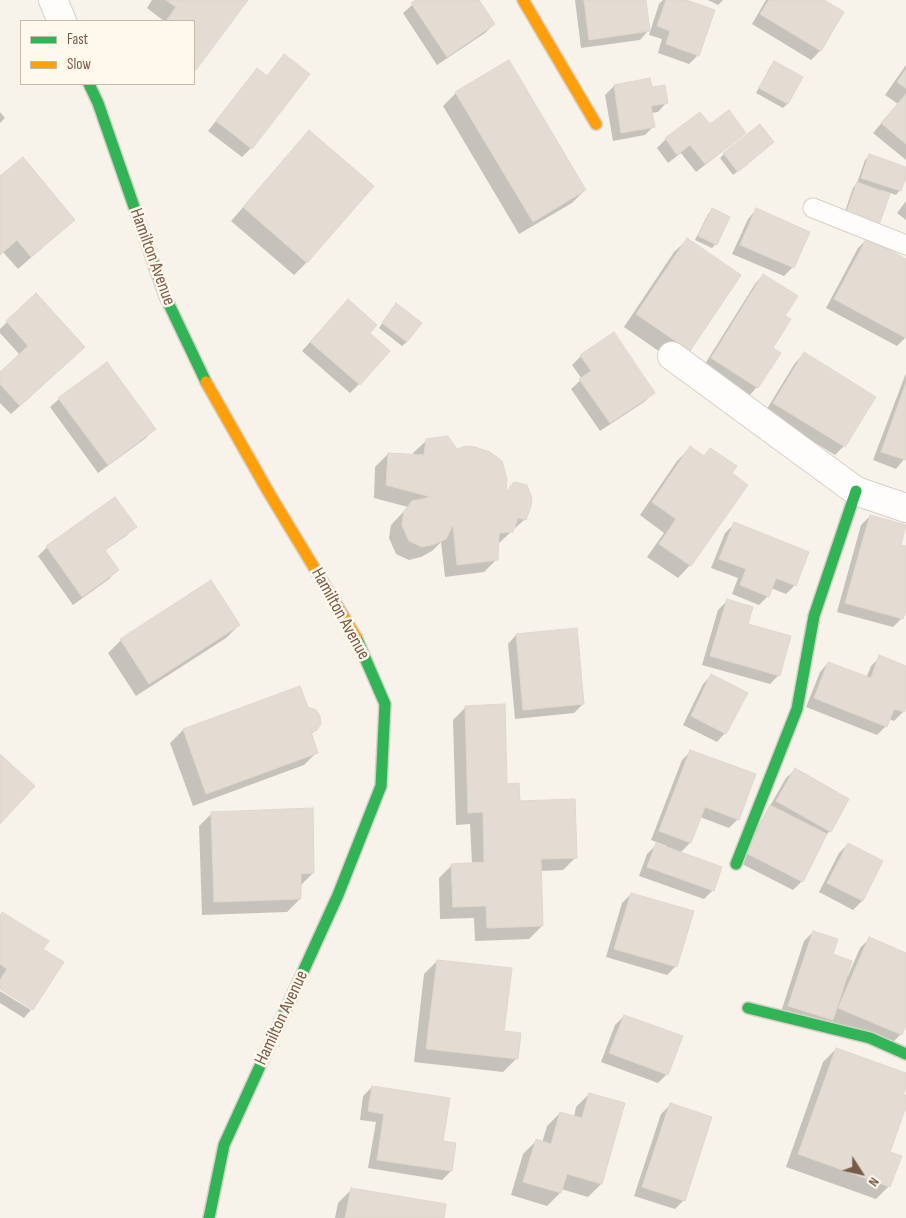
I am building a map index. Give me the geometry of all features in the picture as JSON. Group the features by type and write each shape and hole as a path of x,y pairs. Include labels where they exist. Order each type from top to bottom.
{"street":[{"path":"53,0 62,20"},
{"path":"522,0 596,124"},
{"name":"Hamilton Avenue","path":"89,85 98,103 165,296 196,362 208,387 269,493 356,636 385,704 381,786 338,895 224,1145 209,1218"},
{"path":"672,356 856,491 906,508"},
{"path":"736,864 797,709 814,616 856,491"},
{"path":"748,1008 870,1038 906,1054"}],"lane":[{"path":"813,208 906,244"}],"building":[{"path":"166,0 248,0 196,70 195,20 167,20 176,7"},
{"path":"416,0 479,0 495,24 447,57 411,3"},
{"path":"584,0 646,0 650,31 589,40"},
{"path":"666,0 686,0 715,10 699,56 666,44 670,31 657,26"},
{"path":"769,0 824,0 844,12 821,51 760,14"},
{"path":"284,54 310,74 252,149 216,121 257,68 267,76"},
{"path":"509,60 586,190 533,222 455,92"},
{"path":"774,61 803,77 788,104 759,88"},
{"path":"906,69 906,88 897,82"},
{"path":"650,78 652,87 665,85 668,103 651,106 655,127 621,133 614,85"},
{"path":"906,94 906,144 881,123"},
{"path":"729,110 746,133 705,164 690,145 677,155 665,138 700,112 710,124"},
{"path":"760,124 774,142 738,172 723,153"},
{"path":"309,130 374,186 307,263 243,207"},
{"path":"869,154 906,167 906,177 901,191 861,178"},
{"path":"23,157 75,220 31,257 17,240 0,255 0,176"},
{"path":"857,182 890,194 878,228 845,216"},
{"path":"712,208 730,217 717,245 698,236"},
{"path":"756,208 810,232 794,268 740,245"},
{"path":"687,238 741,275 690,351 636,314"},
{"path":"867,238 906,259 906,338 834,299"},
{"path":"763,274 798,296 785,316 791,319 773,348 781,353 758,388 711,358"},
{"path":"36,293 85,347 20,406 0,384 0,372 28,346 6,321"},
{"path":"348,299 377,325 370,333 390,351 360,385 310,342"},
{"path":"396,303 422,323 407,342 382,323"},
{"path":"614,332 655,393 610,423 579,379 591,371 580,355"},
{"path":"804,352 876,397 845,447 773,403"},
{"path":"107,362 156,429 108,465 58,398"},
{"path":"906,383 906,460 881,452"},
{"path":"448,436 457,449 466,446 475,447 490,452 502,461 507,479 506,492 514,482 527,485 532,498 526,520 518,518 513,532 499,533 498,560 457,565 453,525 446,539 422,547 409,541 402,525 404,511 412,501 431,497 386,485 388,453 424,455 426,439"},
{"path":"690,446 704,456 710,448 737,466 732,473 748,485 691,566 659,544 676,519 652,502"},
{"path":"115,497 137,527 105,550 119,570 82,597 46,546"},
{"path":"870,515 906,525 901,545 906,546 906,610 903,619 845,603"},
{"path":"734,522 809,552 796,586 776,578 769,597 740,585 746,569 719,559"},
{"path":"211,580 240,625 149,684 120,639"},
{"path":"727,599 753,607 748,624 791,636 780,676 710,656"},
{"path":"577,628 584,704 523,710 516,634"},
{"path":"879,655 906,666 906,706 904,712 894,709 887,727 814,698 828,662 871,678"},
{"path":"711,674 748,693 726,734 691,716"},
{"path":"300,686 308,707 316,710 320,716 321,724 316,731 311,732 318,753 206,794 183,729"},
{"path":"505,704 507,784 519,783 520,801 575,799 577,858 541,859 543,926 487,928 486,906 453,907 451,864 484,862 483,812 468,813 465,706"},
{"path":"690,750 756,774 739,820 705,807 691,843 659,831"},
{"path":"0,756 35,786 0,824"},
{"path":"795,768 849,799 831,832 776,801"},
{"path":"770,805 827,834 803,882 746,853"},
{"path":"313,808 314,873 301,874 301,899 214,902 211,812"},
{"path":"656,843 722,867 714,891 647,867"},
{"path":"848,843 883,861 863,901 827,883"},
{"path":"631,893 694,911 677,967 614,949"},
{"path":"2,912 49,941 43,949 64,962 33,1010 0,989 0,980 7,969 0,964 0,916"},
{"path":"813,931 838,939 833,954 852,961 833,1020 788,1006"},
{"path":"869,937 906,953 906,1025 902,1035 838,1008"},
{"path":"437,960 512,968 504,1031 521,1033 518,1059 426,1049"},
{"path":"624,1015 683,1036 668,1075 609,1053"},
{"path":"836,1048 906,1073 906,1087 903,1095 906,1095 906,1107 890,1152 902,1156 890,1187 798,1154"},
{"path":"372,1086 450,1098 443,1141 456,1143 452,1171 377,1160 384,1114 368,1111"},
{"path":"589,1093 625,1103 602,1184 567,1174 561,1193 523,1182 536,1139 551,1144 560,1112 582,1118"},
{"path":"670,1103 712,1117 685,1201 642,1187"},
{"path":"351,1188 446,1204 444,1218 345,1218"}],"traffic: fast":[{"path":"89,85 98,103 165,296 206,382"},
{"path":"736,864 797,709 814,616 856,491"},
{"path":"209,1218 224,1145 338,895 381,786 385,704 356,637"},
{"path":"748,1008 870,1038 906,1054"}],"traffic: slow":[{"path":"523,0 596,124"},
{"path":"206,382 269,493 356,637"}]}
